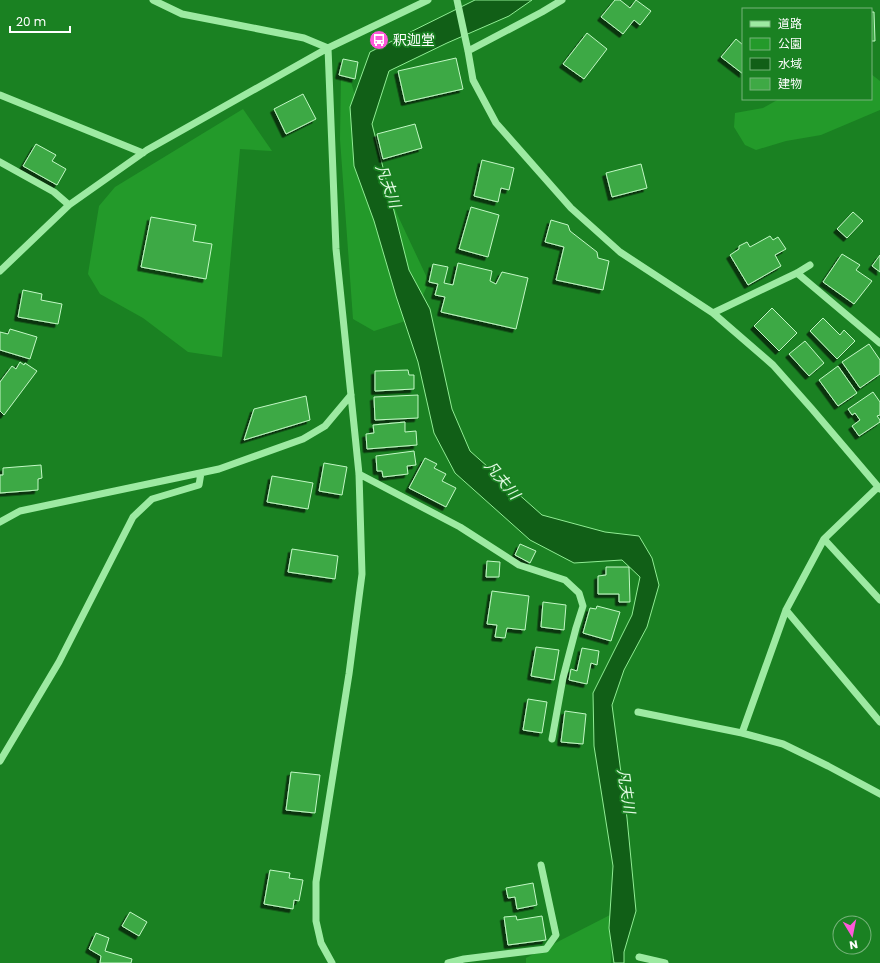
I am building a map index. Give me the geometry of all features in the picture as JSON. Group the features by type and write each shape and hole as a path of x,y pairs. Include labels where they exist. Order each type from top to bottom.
{"street":[{"path":"154,0 182,14 304,38 328,48"},
{"path":"0,271 69,205 143,153 328,48 428,0"},
{"path":"457,0 468,51 472,80 496,122 570,208 620,252 713,313 773,365 879,488 824,539 786,610 742,733"},
{"path":"468,51 562,0"},
{"path":"328,48 336,249 359,474 362,574 349,674 316,882 316,921 321,943 332,963"},
{"path":"0,95 143,153"},
{"path":"0,162 54,192 69,205"},
{"path":"713,313 797,273 810,265"},
{"path":"797,273 880,343"},
{"path":"0,522 20,511 219,469 303,439 325,426 351,395"},
{"path":"0,761 59,662 133,517 152,499 199,485 201,473"},
{"path":"359,474 460,527 519,565 565,580 579,593 583,606 563,678 552,739"},
{"path":"824,539 880,600"},
{"path":"786,610 880,722"},
{"path":"638,712 742,733 783,744 880,794"},
{"path":"448,963 464,959 546,949 556,935 541,865"},
{"path":"639,957 665,963"}],"green space":[{"path":"872,75 880,81 880,110 821,135 786,141 756,150 745,145 734,127 735,113 763,108 777,100 872,100"},
{"path":"341,79 351,82 365,130 397,214 429,282 412,319 374,331 353,319 340,139"},
{"path":"243,109 272,151 240,149 222,357 188,352 143,318 100,294 88,274 99,206 115,187"},
{"path":"610,915 611,963 526,963 526,958"}],"water":[{"name":"凡夫川","path":"475,0 532,0 509,16 447,43 389,71 372,124 409,270 430,309 452,409 470,451 542,515 605,532 639,536 652,558 659,585 647,627 624,670 612,705 627,818 636,911 624,952 624,963 614,963 609,928 613,866 594,746 593,693 632,615 640,577 622,560 574,563 530,540 455,473 434,433 418,362 396,296 374,221 354,166 350,107 370,52"}],"building":[{"path":"615,0 620,0 630,8 636,0 651,11 640,25 634,20 623,34 601,17"},
{"path":"872,12 874,12 875,41 872,41"},
{"path":"587,33 607,49 584,79 563,64"},
{"path":"736,39 742,44 742,73 721,57"},
{"path":"456,58 463,89 405,102 398,71"},
{"path":"343,59 358,62 355,79 339,75"},
{"path":"303,94 316,119 286,134 274,109"},
{"path":"415,124 422,148 383,159 377,134"},
{"path":"36,144 56,155 52,161 66,169 57,185 23,166"},
{"path":"482,160 514,168 509,190 501,188 498,202 474,196"},
{"path":"641,164 647,188 612,197 606,173"},
{"path":"471,207 499,215 488,257 459,249"},
{"path":"853,212 863,221 847,238 837,229"},
{"path":"151,217 196,225 193,241 212,244 206,279 141,267"},
{"path":"551,220 568,225 570,231 597,252 598,258 609,261 603,290 556,280 564,247 545,242"},
{"path":"770,236 773,240 778,237 786,249 775,255 781,266 748,285 730,255 739,249 739,246 747,242 750,247"},
{"path":"842,254 860,265 856,270 872,281 854,304 823,282"},
{"path":"880,255 880,272 872,266"},
{"path":"458,263 492,271 490,281 496,284 502,272 528,278 516,329 441,312 445,297 435,295 438,284 429,282 433,264 448,267 444,283 453,285"},
{"path":"23,290 42,294 41,300 62,304 58,324 18,317"},
{"path":"772,308 797,333 779,351 754,326"},
{"path":"823,318 840,335 844,330 855,341 837,359 810,331"},
{"path":"10,329 37,337 30,359 0,350 0,332 8,334"},
{"path":"805,341 824,363 809,376 789,354"},
{"path":"869,344 880,360 880,374 860,388 842,362"},
{"path":"20,362 24,365 25,363 37,371 4,415 0,411 0,382 12,366 16,369"},
{"path":"838,366 857,393 838,406 819,380"},
{"path":"408,370 409,375 414,375 414,389 375,391 375,371"},
{"path":"873,392 880,402 880,415 877,416 880,422 859,436 852,426 860,420 855,413 852,415 848,409"},
{"path":"418,395 418,418 375,420 374,397"},
{"path":"306,396 310,420 244,440 254,409"},
{"path":"405,422 405,432 416,431 417,445 367,449 366,434 374,433 373,425"},
{"path":"414,451 416,465 407,466 408,474 383,477 382,471 377,471 376,456"},
{"path":"425,458 437,464 434,468 446,474 442,481 456,488 446,507 409,488"},
{"path":"324,463 347,467 342,495 319,491"},
{"path":"41,465 42,478 38,479 38,490 0,493 0,475 3,475 3,468"},
{"path":"272,476 313,483 308,509 267,502"},
{"path":"520,544 536,551 530,563 515,555"},
{"path":"292,549 338,556 335,579 288,572"},
{"path":"487,561 500,562 499,577 486,577"},
{"path":"606,567 629,567 630,602 619,602 619,594 598,594 598,576 606,575"},
{"path":"492,591 529,596 525,630 507,628 505,638 495,637 497,625 487,624"},
{"path":"543,602 566,605 564,630 541,627"},
{"path":"597,606 620,612 611,641 583,633 590,608 596,609"},
{"path":"536,647 559,650 554,680 531,676"},
{"path":"582,648 599,651 597,665 591,663 587,684 569,680 571,669 577,671"},
{"path":"528,699 547,702 542,733 523,730"},
{"path":"565,711 586,714 583,744 561,742"},
{"path":"291,772 320,775 315,813 286,810"},
{"path":"270,870 290,873 289,878 303,880 299,901 294,900 293,909 264,904"},
{"path":"533,883 537,905 517,909 515,897 508,898 506,888"},
{"path":"130,912 147,922 139,936 122,926"},
{"path":"516,916 517,920 542,916 546,940 508,945 504,917"},
{"path":"96,933 109,938 105,951 132,959 131,963 100,963 101,956 89,949"}],"place":[{"name":"釈迦堂","path":"379,40"}]}
